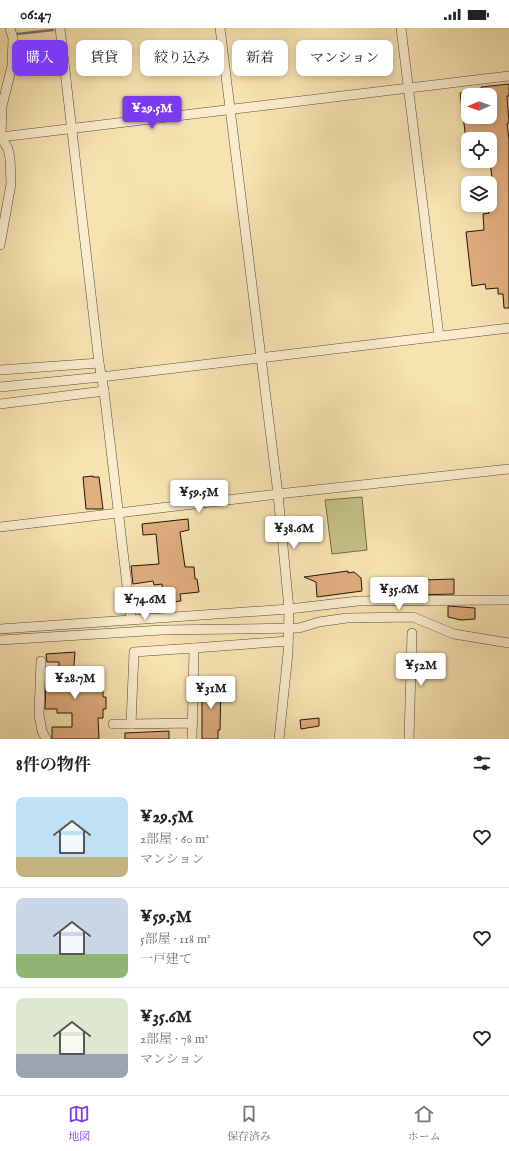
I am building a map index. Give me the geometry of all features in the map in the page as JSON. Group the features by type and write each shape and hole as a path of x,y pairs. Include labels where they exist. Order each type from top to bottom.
{"street":[{"path":"0,245 11,184 10,158 8,149 0,137 2,106 12,66 13,38 10,28"},
{"path":"60,28 99,362 104,391 132,619"},
{"path":"220,28 278,494 289,609 289,628 279,739"},
{"path":"401,28 439,336"},
{"path":"0,137 509,76"},
{"path":"0,387 101,377 509,328"},
{"path":"0,370 99,362"},
{"path":"0,404 104,391"},
{"path":"0,527 278,494 509,469"},
{"path":"0,629 289,609 358,601 509,600"},
{"path":"0,640 162,630 299,628 319,622 347,618 413,617 454,634 509,640"},
{"path":"409,739 412,634"},
{"path":"492,639 509,643"},
{"path":"131,724 134,652 288,641"},
{"path":"192,739 194,648"},
{"path":"40,661 39,715 42,731 46,739"},
{"path":"112,724 193,723"}],"shaded area":[{"path":"362,497 367,550 332,554 325,500"}],"building":[{"path":"509,84 509,96 507,96 509,123 507,123 509,140 509,308 504,308 503,294 498,294 498,288 486,289 485,284 472,286 466,232 484,230 483,214 497,212 497,176 492,176 491,168 497,168 497,132 465,132 464,124 497,124 497,88 481,87"},
{"path":"83,477 99,477 103,509 86,509"},
{"path":"188,519 189,530 180,532 185,567 194,567 195,579 197,579 199,592 180,594 181,601 172,602 171,595 163,596 162,584 154,585 153,581 133,584 131,566 159,564 156,534 143,535 142,524"},
{"path":"348,571 348,573 354,572 361,578 362,591 317,597 316,582 304,577"},
{"path":"454,579 454,594 414,595 414,590 423,590 423,580"},
{"path":"448,606 475,608 475,619 461,620 448,617"},
{"path":"75,652 73,677 101,678 100,690 103,690 103,697 106,697 106,709 103,709 103,718 98,718 99,739 52,739 52,727 72,727 72,713 57,713 57,709 45,709 46,683 58,683 59,662 47,662 46,654"},
{"path":"202,683 221,683 220,730 218,730 218,739 202,739"},
{"path":"319,718 319,726 301,729 300,720"},
{"path":"169,731 169,739 125,739 125,733"}],"waterway":[{"path":"17,34 53,30"}]}
